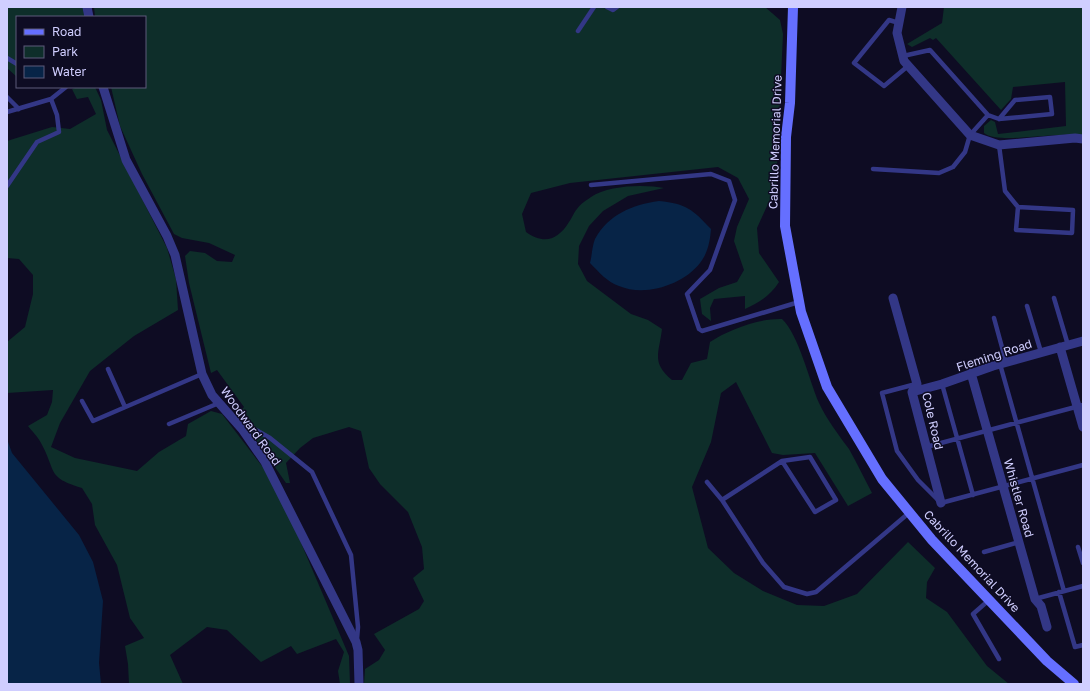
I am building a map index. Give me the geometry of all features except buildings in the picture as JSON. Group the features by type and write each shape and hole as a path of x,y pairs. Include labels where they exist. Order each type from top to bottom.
{"main road":[{"name":"Cabrillo Memorial Drive","path":"793,7 790,103 786,137 785,226 799,302 827,388 882,479 932,540 1047,661 1074,684"}],"street":[{"path":"902,7 897,33 903,56 908,66 970,135 999,144 1075,138 1083,139"},
{"name":"Woodward Road","path":"103,88 126,160 167,236 175,255 202,374 212,394 242,429 265,462 356,642 358,650 359,684"},
{"name":"Cole Road","path":"893,298 926,447 941,503"},
{"name":"Fleming Road","path":"914,388 942,384 1003,363 1083,341"},
{"path":"1064,346 1080,405 1083,427"},
{"name":"Whistler Road","path":"971,373 1035,599 1041,606 1047,627"}],"lane":[{"path":"578,31 594,7"},
{"path":"607,7 613,10 617,7"},
{"path":"899,23 889,20 854,63 884,86 908,66"},
{"path":"903,56 930,50 988,115 999,119 1052,114 1050,97 1015,100 999,119"},
{"path":"7,58 16,63"},
{"path":"7,112 51,99 62,88"},
{"path":"7,97 19,109"},
{"path":"7,186 37,142 59,132 57,115 51,99"},
{"path":"873,170 939,173 953,167 965,152 970,135 988,115"},
{"path":"999,144 1005,191 1018,206 1072,210 1072,233 1016,230 1018,206"},
{"path":"590,184 711,174 729,181 735,200 710,270 687,294 699,329 702,331 799,302"},
{"path":"1054,298 1064,346"},
{"path":"1027,306 1041,352"},
{"path":"994,318 1017,423 1033,478 1075,647 1083,645"},
{"path":"108,369 125,407"},
{"path":"82,401 93,421 202,374"},
{"path":"942,384 973,494"},
{"path":"914,388 882,393 897,451 918,480 941,503 1083,465"},
{"path":"169,424 219,402"},
{"path":"926,447 1080,405"},
{"path":"242,429 256,430 270,438 312,472 351,555 358,627 356,642"},
{"path":"722,500 782,462 810,457 836,500 815,512 782,462"},
{"path":"707,482 722,500 763,563 784,587 807,594 816,592 910,512"},
{"path":"984,552 1019,542"},
{"path":"1078,547 1083,563"},
{"path":"1035,599 1083,586"},
{"path":"989,600 973,614 999,660"}],"green space":[{"path":"7,7 84,7 86,16 16,16 16,76 7,68"},
{"path":"94,7 765,7 780,20 783,34 776,186 757,228 759,253 779,282 768,295 745,309 745,296 714,299 710,308 711,321 702,314 700,299 719,288 737,282 744,270 734,241 737,227 749,199 738,178 718,167 570,183 531,193 522,214 526,232 539,238 550,239 555,237 565,228 576,210 582,204 598,193 607,190 627,186 664,188 628,196 603,211 589,226 579,246 578,264 587,281 631,314 648,320 662,329 658,351 659,363 665,374 672,380 682,380 691,363 707,359 710,342 717,338 735,329 764,320 782,319 788,326 799,347 822,409 849,449 872,493 848,506 815,453 783,455 772,453 736,382 721,393 711,442 692,487 708,548 734,573 763,591 797,605 824,606 857,594 908,542 935,568 927,582 926,598 947,612 987,666 1009,684 364,684 365,669 379,660 385,650 374,634 419,609 424,601 413,578 424,569 422,547 408,512 380,484 369,468 361,431 349,427 313,438 300,448 286,463 290,483 286,483 238,414 244,407 217,370 211,373 189,283 185,256 190,251 205,253 217,261 232,262 235,255 209,243 182,238 174,234 142,174 120,126 111,88 146,88 146,16 95,16"},
{"path":"944,7 1083,7 1083,136 1060,135 1002,138 984,133 984,126 991,120 995,122 998,134 1066,126 1065,82 1013,87 1011,99 1001,110 936,38 933,40 930,38 912,47 907,44 942,23"},
{"path":"95,88 101,100 107,130 167,248 176,279 178,310 134,336 90,371 60,423 51,447 75,458 137,471 159,452 186,436 188,424 211,411 222,414 265,470 293,524 349,656 350,684 340,684 338,671 344,652 336,639 297,654 291,646 261,662 227,630 207,627 170,655 183,684 129,684 125,646 144,638 130,618 117,565 95,525 92,504 82,488 57,477 40,441 28,426 47,415 52,402 53,390 7,393 7,342 25,327 33,294 33,275 19,259 7,258 7,141 52,127 70,129 96,114 88,97 77,99 72,89"}],"water":[{"path":"659,201 683,206 694,212 711,229 708,247 703,259 693,271 674,283 663,287 640,290 629,289 611,282 590,263 595,239 607,223 622,212 640,205"},
{"path":"7,439 12,453 79,535 93,562 103,601 99,663 101,684 7,684"}]}
